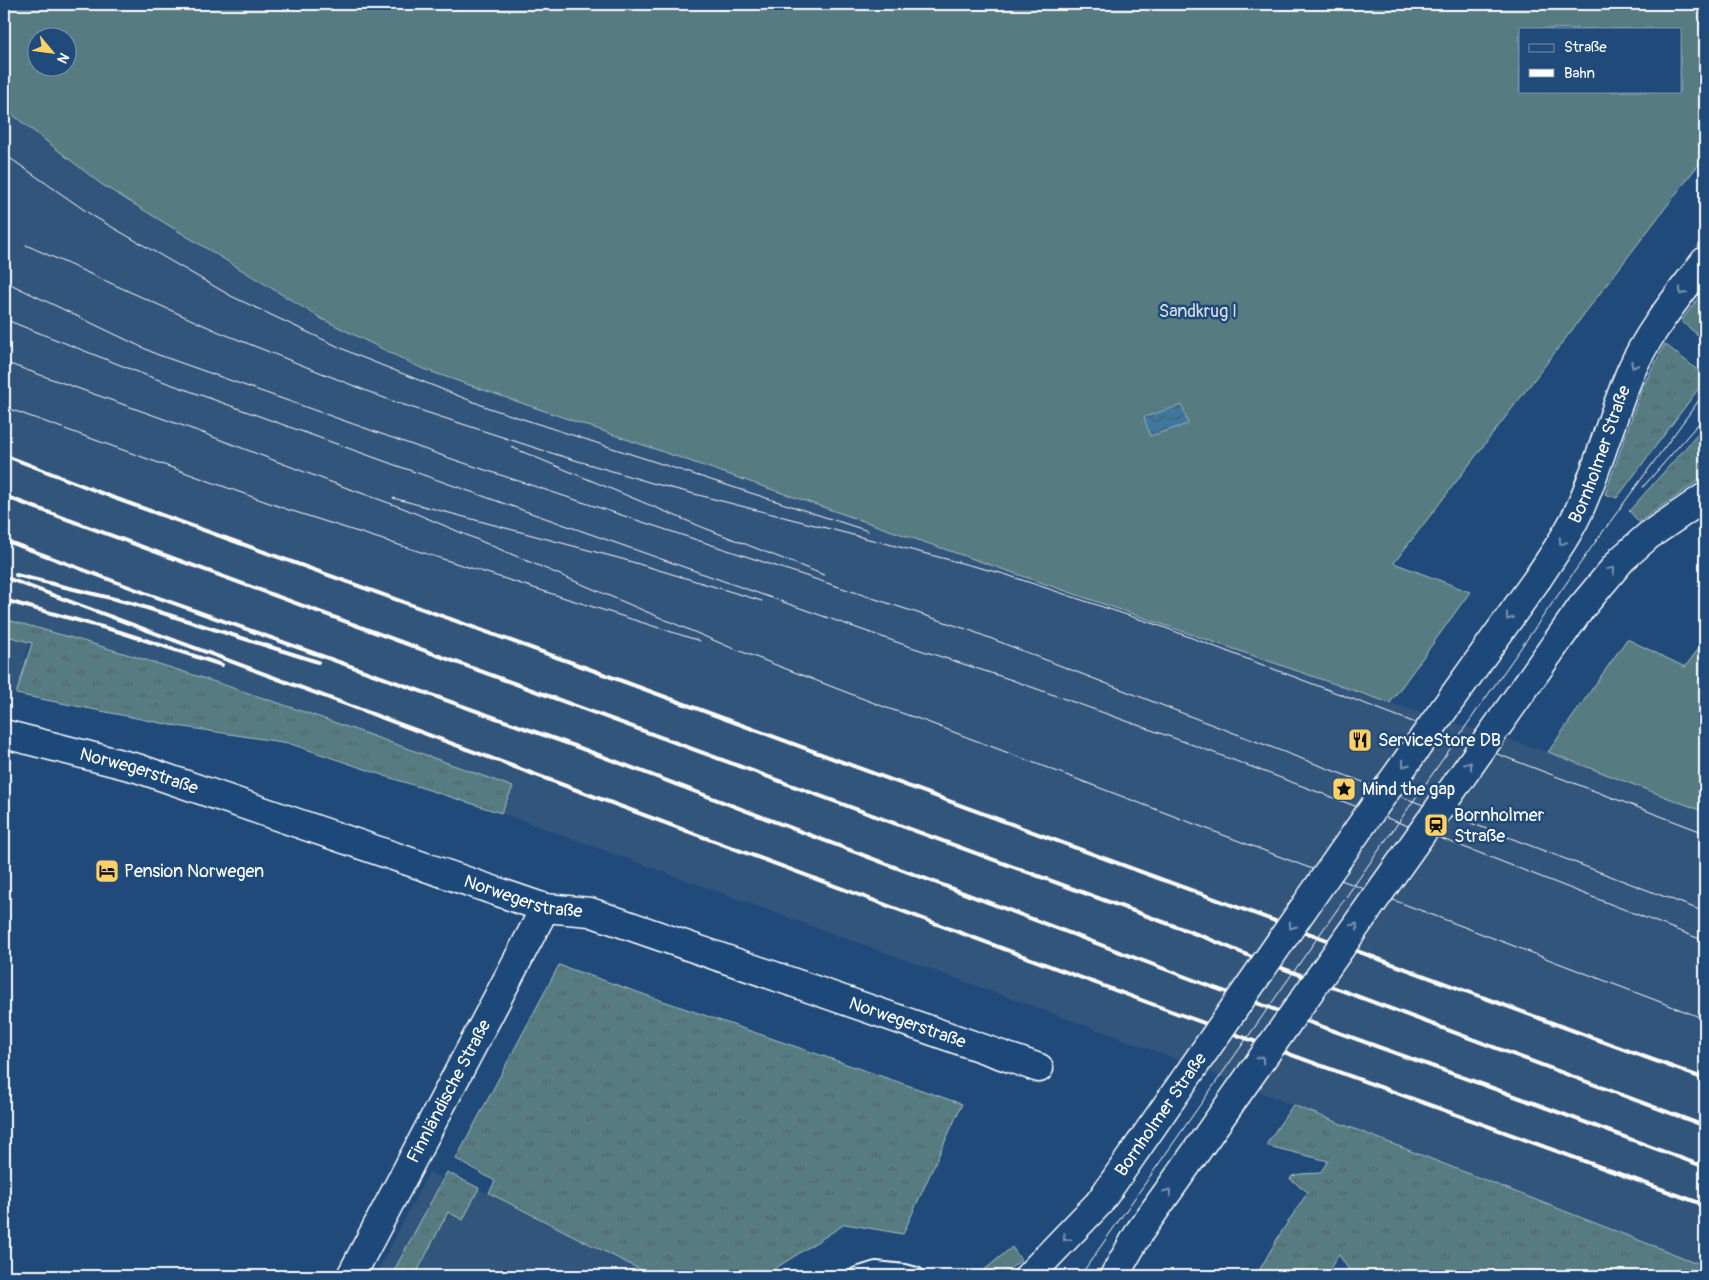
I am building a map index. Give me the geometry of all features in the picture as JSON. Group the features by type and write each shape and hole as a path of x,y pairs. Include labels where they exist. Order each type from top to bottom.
{"main road":[{"name":"Bornholmer Straße","path":"1029,1276 1099,1203 1374,806 1565,538 1596,469 1613,416 1632,369 1659,323 1705,261"},
{"path":"1114,1276 1140,1232 1580,608 1622,559 1648,536 1705,496"},
{"name":"Norwegerstraße","path":"4,736 137,768 546,908 590,912 1039,1068"},
{"name":"Finnländische Straße","path":"351,1276 546,908"}],"lane":[{"path":"856,1276 876,1270 916,1276"}],"shaded area":[{"path":"4,108 101,184 322,319 423,369 1390,703 1548,752 1705,812 1705,1266 1139,1045 501,813 513,787 35,627 4,619"},
{"path":"4,635 30,641 16,694 4,691"},
{"path":"429,1172 441,1178 489,1193 653,1276 375,1276"}],"green space":[{"name":"Sandkrug I","path":"4,4 1705,4 1705,156 1394,563 1470,592 1390,703 423,369 322,319 101,184 4,108"},
{"path":"1705,289 1705,341 1681,321"},
{"path":"1665,344 1705,376 1705,380 1617,498 1605,494 1642,388"},
{"path":"1705,426 1705,476 1639,522 1629,511"},
{"path":"4,619 197,676 387,741 513,787 501,813 288,743 171,725 16,694 32,643 4,635"},
{"path":"1627,639 1685,667 1705,640 1705,812 1548,752"},
{"path":"559,965 962,1104 903,1234 845,1224 776,1268 769,1276 653,1276 489,1193 495,1181 456,1159"},
{"path":"1293,1105 1705,1266 1705,1276 1356,1276 1349,1270 1339,1255 1325,1276 1256,1276 1280,1234 1308,1192 1290,1179 1292,1176 1300,1174 1320,1173 1328,1161 1268,1146 1267,1143"},
{"path":"447,1172 479,1188 463,1220 448,1212 415,1276 391,1276"},
{"path":"1012,1247 1021,1260 1001,1276 977,1276"}],"water":[{"path":"1182,405 1188,424 1150,436 1144,417"}],"tram line":[{"path":"4,154 93,216 231,296 356,355 489,408 868,531"},
{"path":"26,245 219,332 397,403"},
{"path":"4,281 156,354 449,458 969,630 1705,912"},
{"path":"4,319 148,376 395,465 1196,746 1477,852 1705,941"},
{"path":"4,362 206,434"},
{"path":"1080,1276 1591,548 1705,392"},
{"path":"392,401 548,452 652,483 1004,574 1163,627 1705,833"},
{"path":"4,407 286,509 700,641"},
{"path":"1643,487 1705,416"},
{"path":"200,432 403,508 727,646 1705,1019"},
{"path":"511,447 702,527 824,575"},
{"path":"393,498 622,559 762,601"}],"railway":[{"path":"4,455 117,499 584,667 1705,1079"},
{"path":"4,496 1207,938 1252,957 1705,1126"},
{"path":"4,540 148,594 572,745 1215,988 1705,1167"},
{"path":"16,575 131,603 318,662"},
{"path":"4,577 1168,1010 1705,1205"},
{"path":"4,600 120,632 222,665"}],"place":[{"name":"ServiceStore DB","path":"1360,740"},
{"name":"Mind the gap","path":"1344,789"},
{"name":"Bornholmer Straße","path":"1436,825"},
{"name":"Pension Norwegen","path":"107,871"}]}
